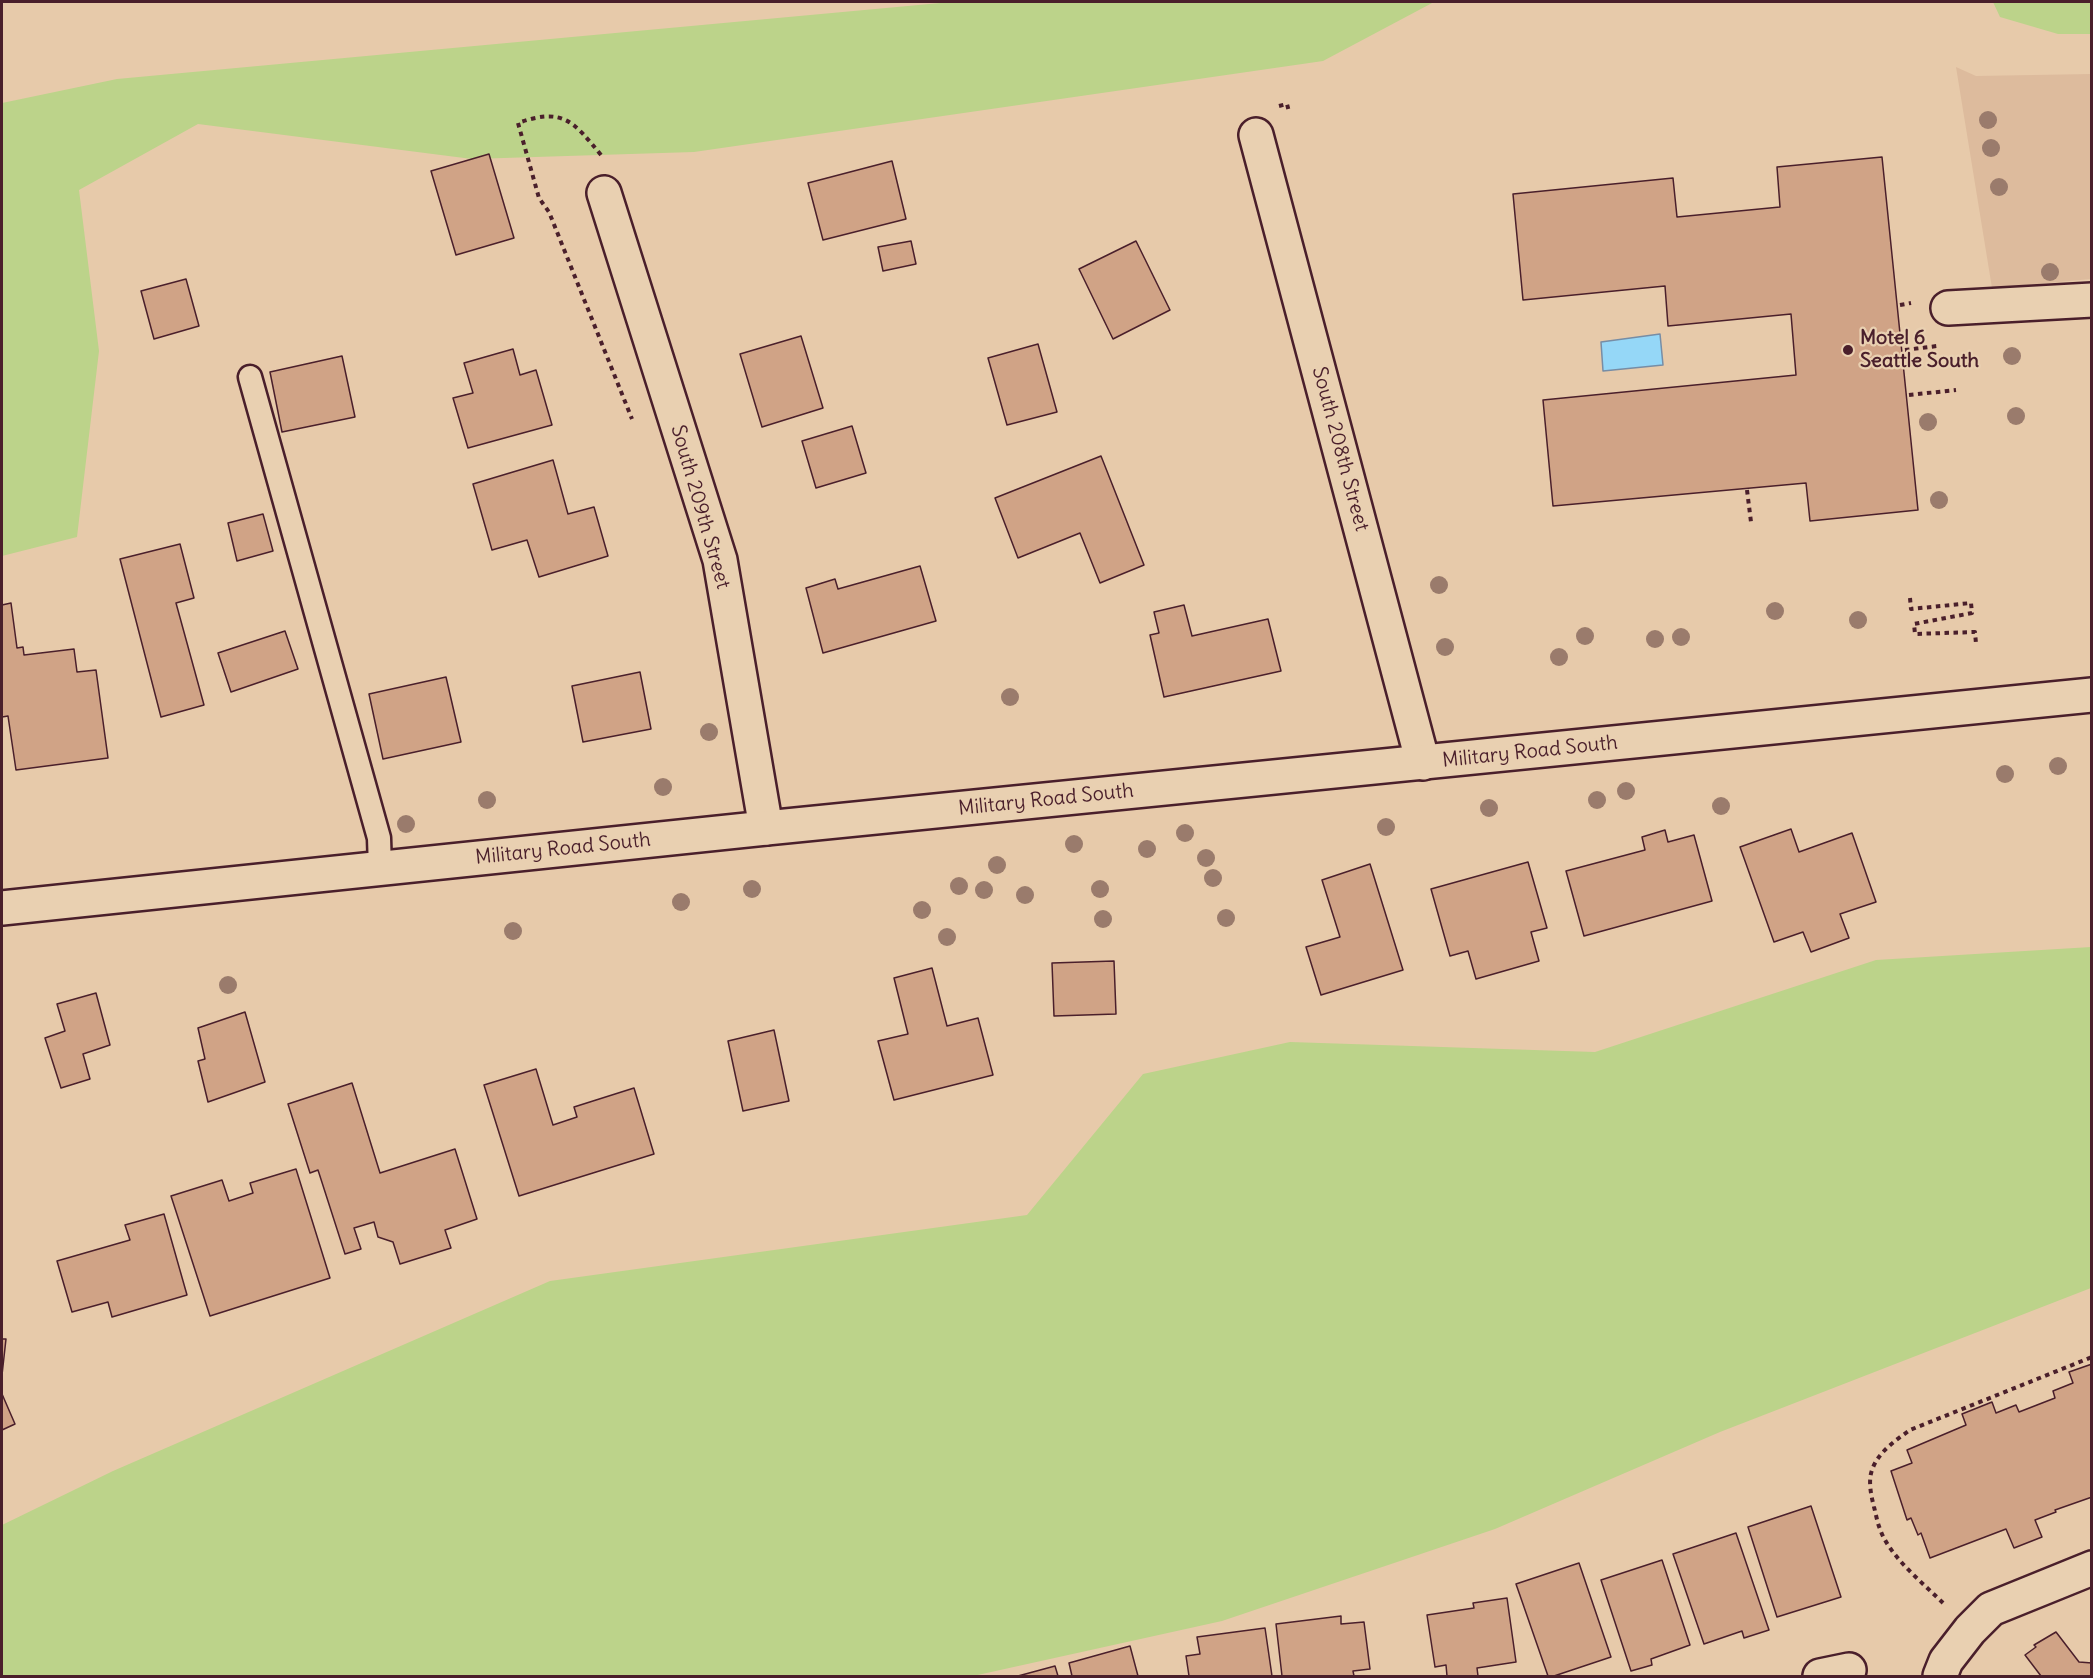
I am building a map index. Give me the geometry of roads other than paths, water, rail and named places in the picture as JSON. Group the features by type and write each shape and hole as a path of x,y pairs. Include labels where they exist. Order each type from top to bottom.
{"main road":[{"name":"South 208th Street","path":"1256,135 1423,763"},
{"name":"South 209th Street","path":"604,193 720,560 766,828"},
{"path":"1948,308 2091,300"},
{"name":"Military Road South","path":"2,908 766,828 2091,695"},
{"path":"1940,1677 1946,1661 1966,1635 1991,1609 2091,1568"}],"lane":[{"path":"250,377 379,838 380,868"}],"water":[{"path":"1660,334 1663,365 1603,371 1601,342"}],"place":[{"name":"Motel 6 Seattle South","path":"1848,350"}]}
